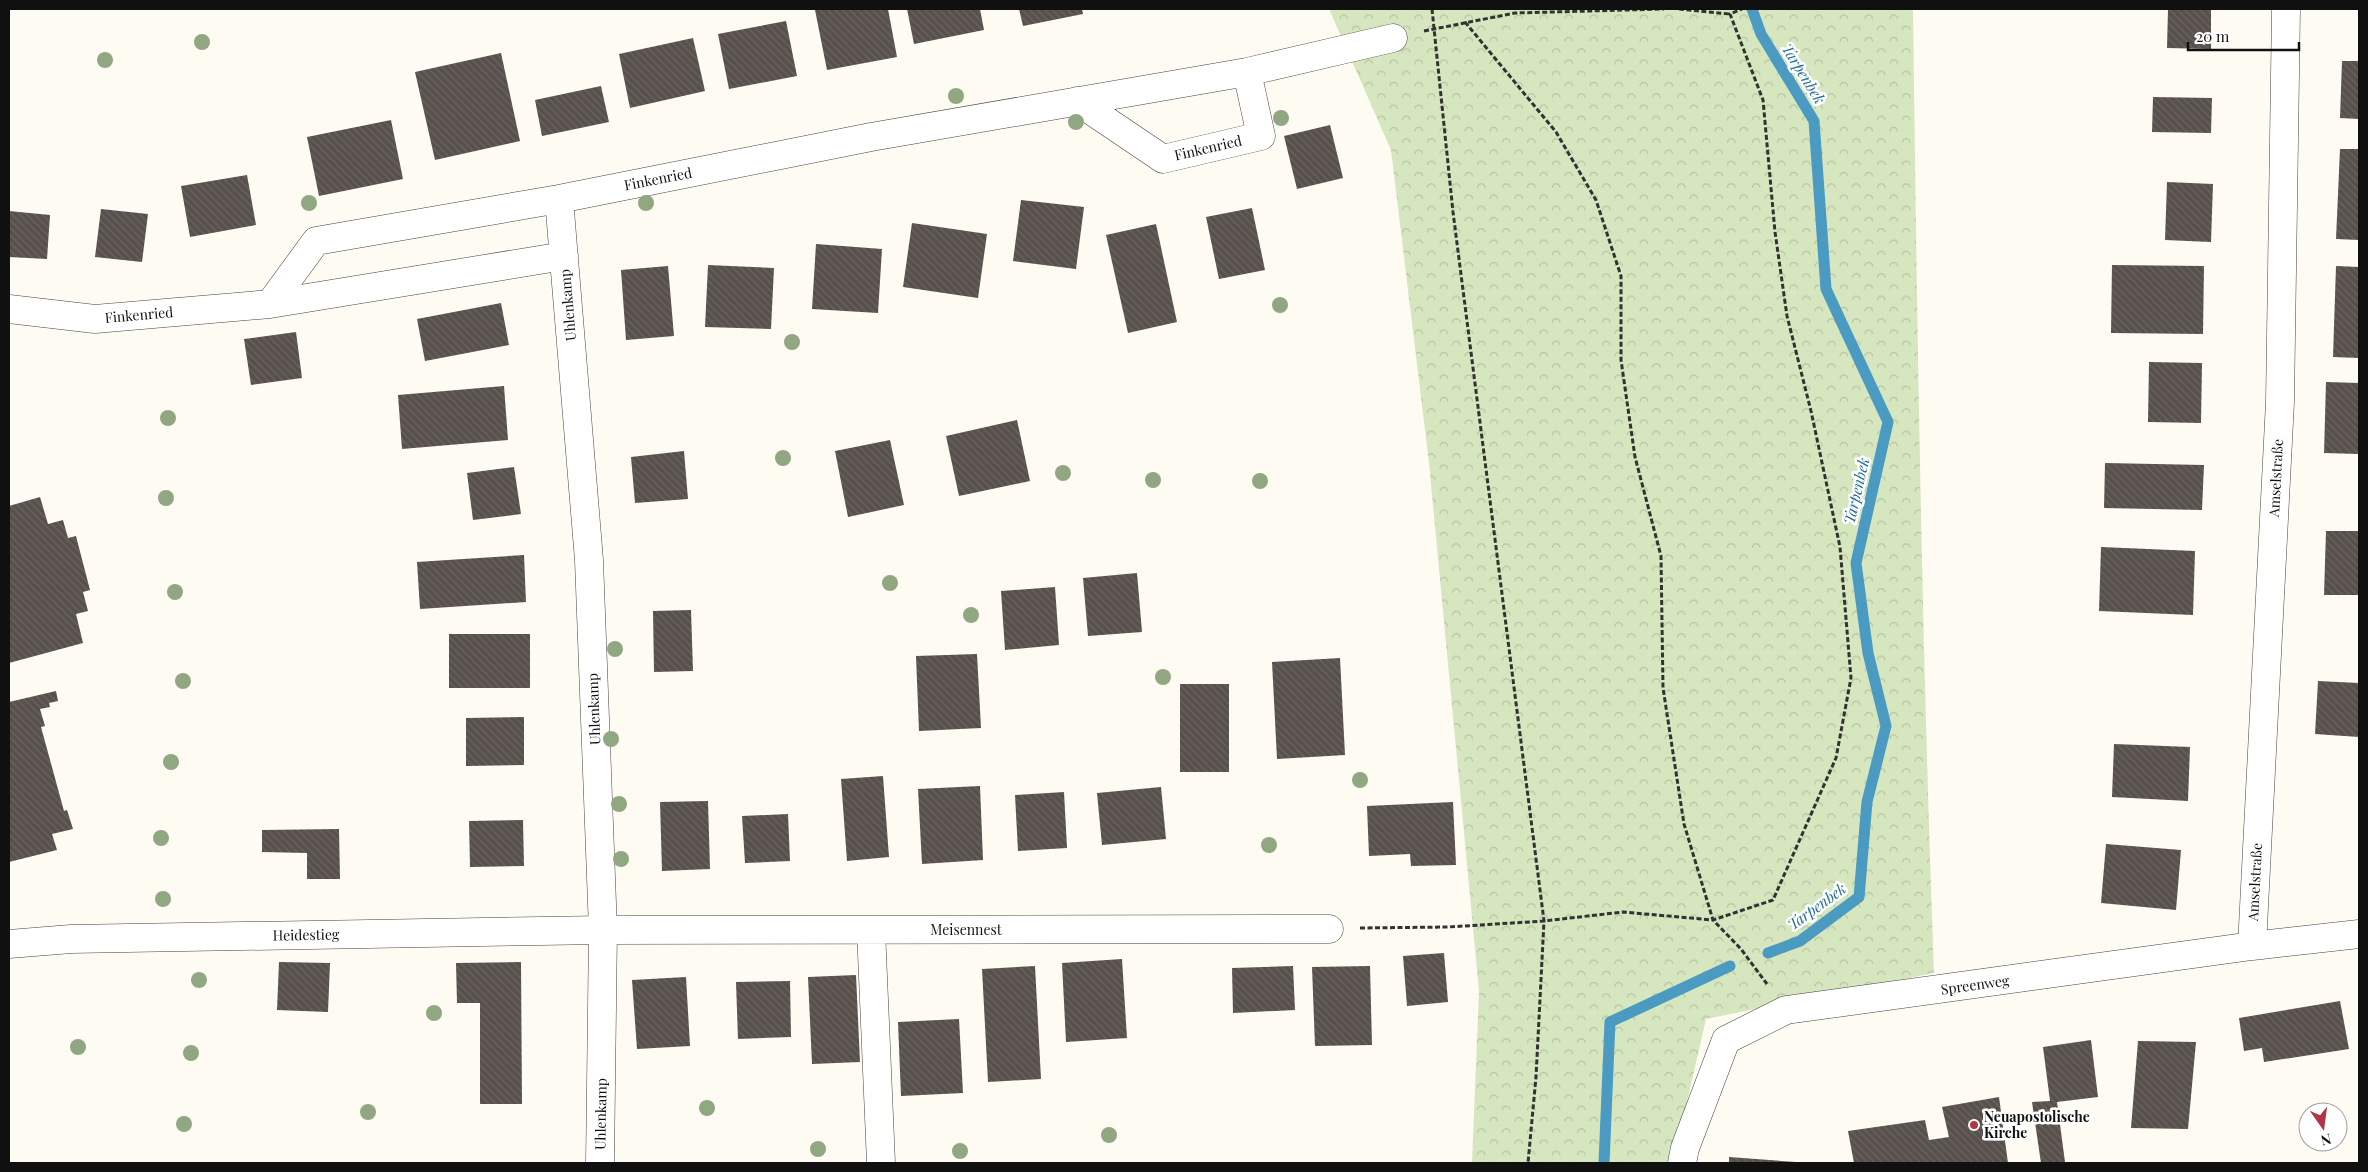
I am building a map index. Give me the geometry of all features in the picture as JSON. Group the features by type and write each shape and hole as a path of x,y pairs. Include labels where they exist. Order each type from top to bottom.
{"street":[{"name":"Amselstraße","path":"2252,946 2280,402 2286,9"},
{"name":"Finkenried","path":"270,304 316,241 559,198 871,137 1247,72 1393,38"},
{"name":"Finkenried","path":"1077,101 1163,159 1262,136 1247,72"},
{"name":"Uhlenkamp","path":"559,198 589,560 602,930 600,1163"},
{"name":"Finkenried","path":"9,309 95,319 270,304 564,256"},
{"name":"Meisennest","path":"602,930 1329,929"},
{"name":"Heidestieg","path":"9,944 71,939 602,930"},
{"path":"871,930 881,1163"},
{"name":"Spreenweg","path":"1682,1163 1685,1148 1726,1040 1786,1010 2252,946 2359,934"}],"path":[{"path":"1432,9 1453,212 1544,921 1536,1077 1528,1163"},
{"path":"1434,29 1515,13 1664,9"},
{"path":"1679,9 1730,14 1742,9"},
{"path":"1329,929 1448,927 1544,921 1623,912 1713,920 1773,900 1836,758 1851,678 1840,547 1811,412 1787,316 1775,232 1763,100 1730,14"},
{"path":"1464,22 1556,132 1596,200 1620,276 1622,369 1635,457 1661,556 1665,697 1684,824 1713,920 1741,949 1786,1010"}],"green space":[{"path":"1329,9 1913,9 1920,491 1934,973 1706,1019 1673,1163 1472,1163 1479,991 1429,463 1391,150"}],"building":[{"path":"888,9 897,57 827,70 815,10"},
{"path":"907,9 980,9 984,30 914,44"},
{"path":"1019,9 1082,9 1083,14 1023,26"},
{"path":"2168,9 2211,9 2211,49 2167,48"},
{"path":"786,21 797,76 729,89 718,34"},
{"path":"693,38 705,91 630,108 619,54"},
{"path":"501,53 520,141 435,160 415,72"},
{"path":"2342,61 2359,61 2359,119 2340,118"},
{"path":"601,86 609,122 542,136 535,100"},
{"path":"2153,97 2212,98 2211,133 2152,132"},
{"path":"391,120 403,179 319,196 307,137"},
{"path":"1330,125 1343,178 1297,189 1284,136"},
{"path":"2340,149 2359,149 2359,240 2336,239"},
{"path":"247,175 256,225 190,237 181,186"},
{"path":"2167,182 2213,184 2211,242 2165,240"},
{"path":"1021,200 1084,207 1076,269 1013,261"},
{"path":"1252,208 1265,270 1219,279 1206,217"},
{"path":"101,209 148,214 142,262 95,257"},
{"path":"9,211 50,215 47,259 9,257"},
{"path":"912,223 987,234 978,298 903,287"},
{"path":"1156,224 1177,322 1128,333 1106,235"},
{"path":"816,244 882,249 878,313 812,309"},
{"path":"708,265 774,268 771,329 705,327"},
{"path":"2112,265 2204,266 2203,334 2111,333"},
{"path":"668,266 674,336 626,340 621,270"},
{"path":"2336,266 2359,267 2359,358 2333,357"},
{"path":"501,303 509,345 425,361 417,319"},
{"path":"296,332 302,378 251,385 244,339"},
{"path":"2149,362 2202,363 2201,423 2148,422"},
{"path":"2326,382 2359,383 2359,454 2324,453"},
{"path":"504,386 508,440 402,449 398,395"},
{"path":"1017,420 1030,481 959,496 946,436"},
{"path":"890,440 904,505 848,517 835,451"},
{"path":"684,451 688,499 635,503 631,457"},
{"path":"2105,463 2204,465 2202,510 2104,508"},
{"path":"514,467 521,514 473,520 467,473"},
{"path":"40,497 48,524 63,520 68,538 76,536 90,590 83,592 88,611 76,614 83,643 9,663 9,506"},
{"path":"2326,531 2359,531 2359,595 2324,595"},
{"path":"2101,547 2195,551 2193,615 2099,611"},
{"path":"524,555 526,602 420,609 417,562"},
{"path":"1137,573 1142,632 1088,636 1083,578"},
{"path":"1055,587 1059,645 1005,650 1001,591"},
{"path":"691,610 693,671 654,672 653,611"},
{"path":"449,634 530,634 530,688 449,688"},
{"path":"977,654 981,728 919,731 916,656"},
{"path":"1340,658 1345,755 1277,759 1272,662"},
{"path":"2318,681 2359,683 2359,737 2315,734"},
{"path":"1180,684 1229,684 1229,772 1180,772"},
{"path":"56,691 58,701 49,703 50,707 40,709 45,726 41,727 64,811 67,810 73,829 52,834 57,850 9,862 9,702"},
{"path":"524,717 524,765 466,766 466,718"},
{"path":"2114,744 2190,747 2188,801 2112,797"},
{"path":"883,776 889,857 847,861 841,779"},
{"path":"980,786 983,860 922,864 918,789"},
{"path":"1161,787 1166,839 1102,845 1097,793"},
{"path":"1064,792 1067,848 1018,851 1015,795"},
{"path":"708,801 710,869 662,871 660,802"},
{"path":"1453,802 1456,865 1411,866 1410,854 1369,856 1367,806"},
{"path":"788,814 790,861 745,863 742,816"},
{"path":"523,820 524,866 470,867 469,821"},
{"path":"339,829 340,879 307,879 307,853 262,852 262,830"},
{"path":"2106,844 2181,850 2176,910 2101,903"},
{"path":"1444,953 1448,1002 1407,1006 1403,956"},
{"path":"1122,959 1127,1038 1066,1042 1062,963"},
{"path":"279,962 330,963 328,1012 277,1010"},
{"path":"521,962 522,1104 480,1104 480,1003 457,1003 456,963"},
{"path":"1035,966 1041,1079 988,1082 982,969"},
{"path":"1293,966 1295,1010 1233,1013 1232,968"},
{"path":"1370,966 1372,1045 1315,1046 1312,967"},
{"path":"856,975 860,1062 812,1064 808,977"},
{"path":"686,977 690,1046 637,1049 632,980"},
{"path":"790,981 791,1037 738,1039 736,982"},
{"path":"2340,1001 2349,1049 2264,1062 2262,1048 2244,1051 2239,1018"},
{"path":"959,1019 963,1093 901,1096 898,1022"},
{"path":"2091,1040 2098,1097 2057,1102 2065,1162 2041,1163 2032,1102 2050,1101 2043,1047"},
{"path":"2138,1041 2196,1042 2188,1129 2131,1128"},
{"name":"Neuapostolische Kirche","path":"1999,1097 2008,1163 1854,1163 1848,1131 1925,1120 1929,1140 1949,1137 1942,1107"},
{"path":"1729,1157 1796,1162 1796,1163 1729,1163"}],"waterway":[{"name":"Tarpenbek","path":"1752,9 1761,34 1814,121 1826,289 1888,422 1856,563 1868,653 1886,726 1867,802 1859,897 1800,941 1768,953"},
{"name":"Tarpenbek","path":"1604,1163 1610,1022 1730,966"}],"place":[{"name":"Neuapostolische Kirche","path":"1974,1125"}]}
